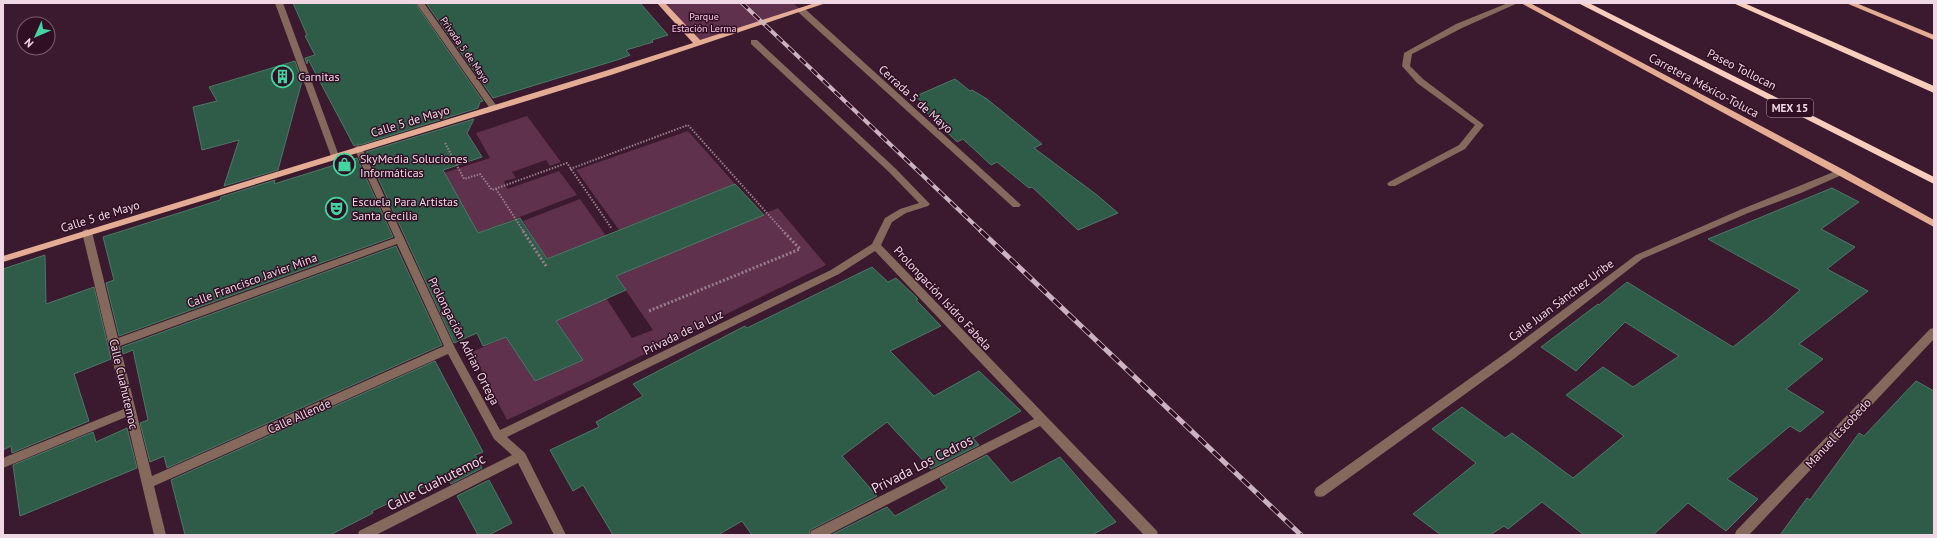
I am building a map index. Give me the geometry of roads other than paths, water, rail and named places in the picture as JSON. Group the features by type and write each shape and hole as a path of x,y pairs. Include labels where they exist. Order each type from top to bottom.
{"highway":[{"name":"Paseo Tollocan","path":"1582,3 1934,181"},
{"path":"1737,3 1934,90"}],"main road":[{"path":"661,3 699,44"},
{"name":"Calle 5 de Mayo","path":"3,259 358,148 494,108 699,44 822,3"},
{"name":"Carretera México-Toluca","path":"1524,3 1934,224"},
{"path":"1850,3 1934,38"}],"street":[{"path":"279,3 335,156"},
{"name":"Privada 5 de Mayo","path":"420,3 494,108"},
{"path":"1392,184 1462,147 1480,125 1420,81 1406,66 1408,53 1459,26 1514,3"},
{"name":"Cerrada 5 de Mayo","path":"801,10 1016,205"},
{"name":"Prolongación Isidro Fabela","path":"754,42 892,170 925,204 903,211 888,220 876,246 1152,535"},
{"name":"Prolongación Adrian Ortega","path":"358,148 450,348 498,436 521,456 560,535"},
{"name":"Calle Juan Sánchez Uribe","path":"1320,492 1511,355 1639,257 1840,172"},
{"name":"Calle Cuahutemoc","path":"87,232 160,535"},
{"name":"Calle Francisco Javier Mina","path":"114,344 399,240"},
{"name":"Privada de la Luz","path":"498,436 835,272 876,246"},
{"name":"Manuel Escobedo","path":"1742,535 1934,332"},
{"name":"Calle Allende","path":"148,483 450,348"},
{"path":"3,463 130,411"},
{"name":"Privada Los Cedros","path":"816,535 1041,420"},
{"name":"Calle Cuahutemoc","path":"364,535 521,456"}],"railway":[{"path":"742,3 982,232"},
{"path":"981,231 1301,535"}],"place":[{"name":"Carnitas","path":"282,76"},
{"name":"SkyMedia Soluciones Informáticas","path":"344,165"},
{"name":"Escuela Para Artistas Santa Cecilia","path":"337,208"}],"park label":[{"name":"Parque Estación Lerma","path":"704,22"}]}
